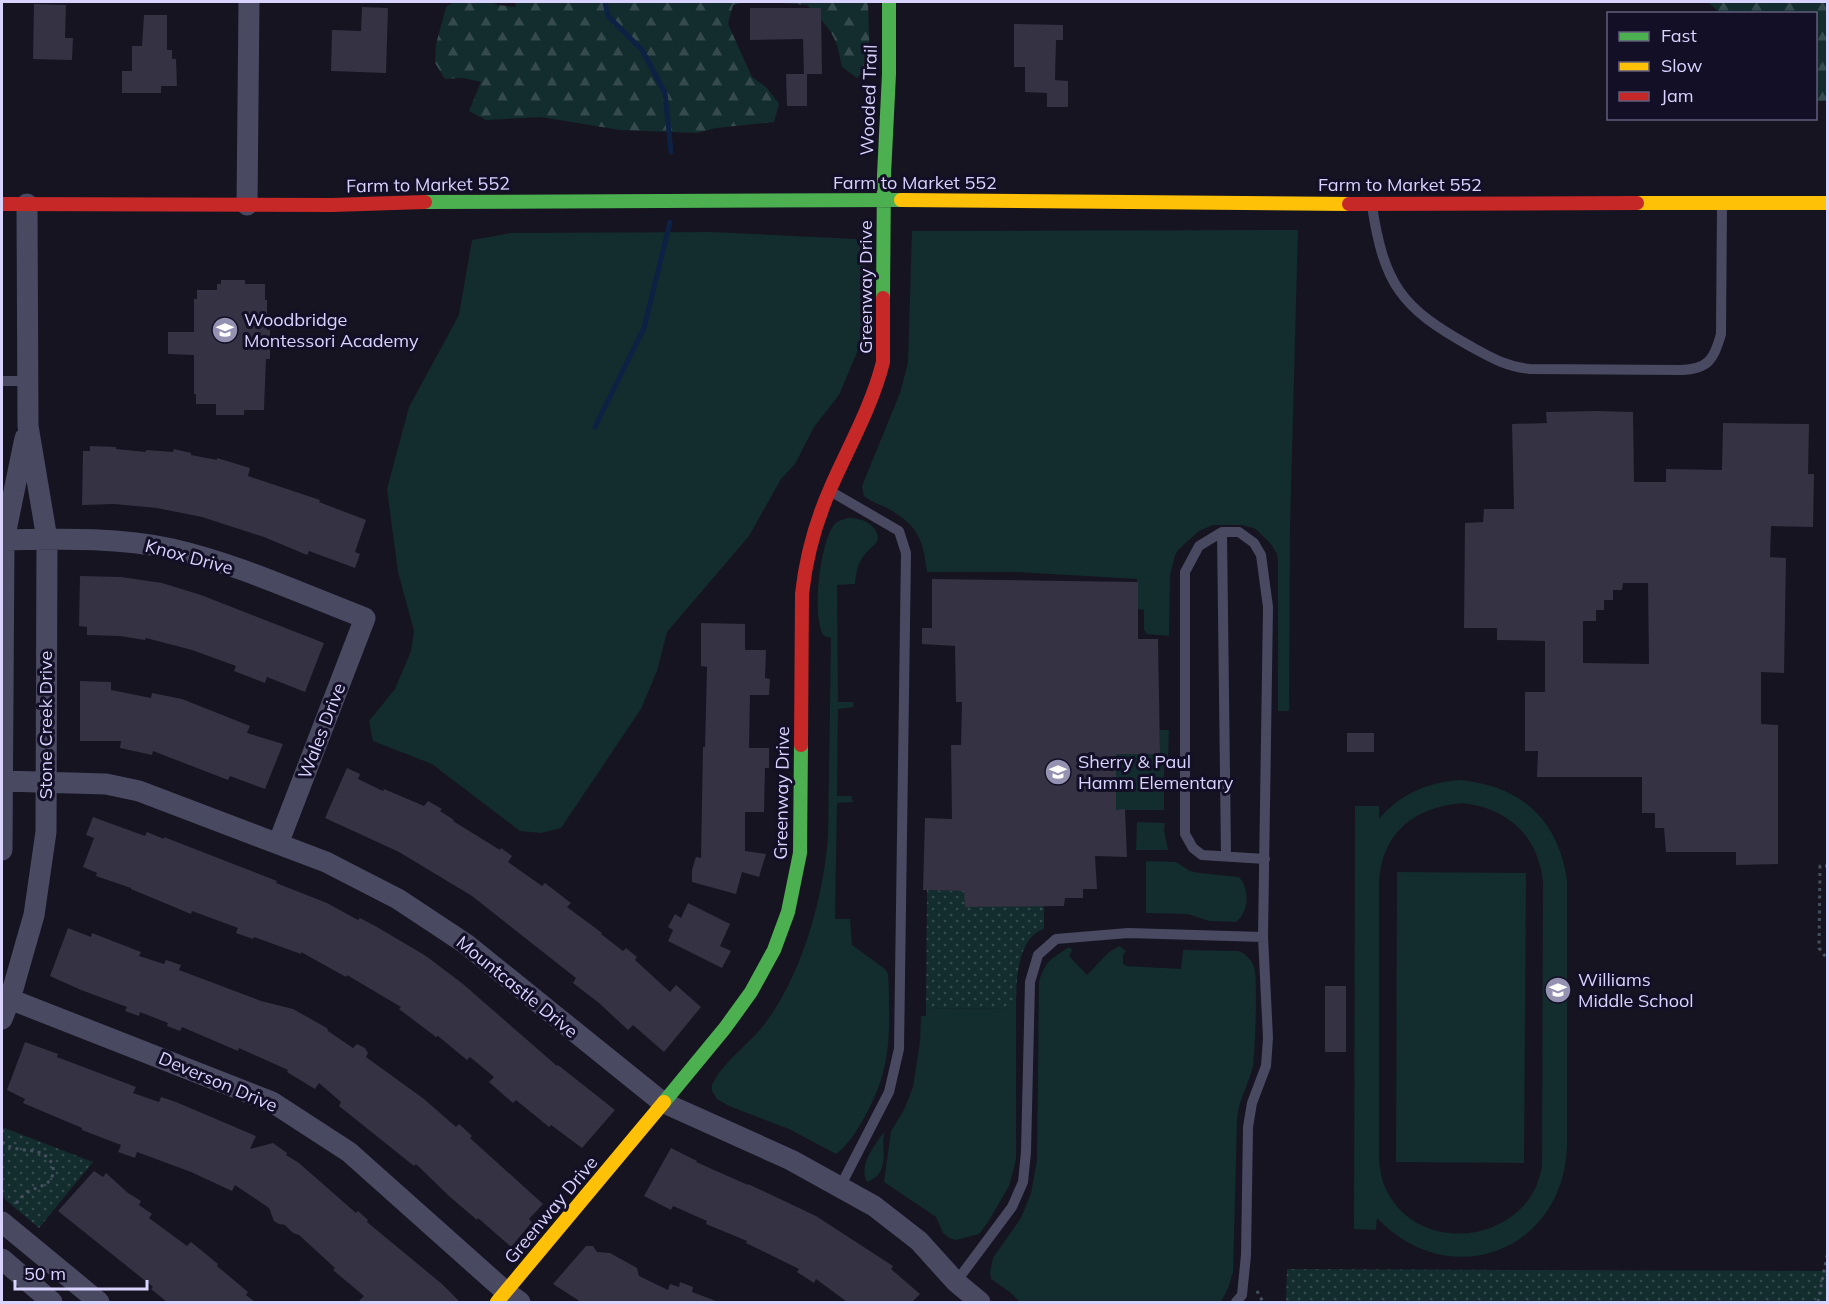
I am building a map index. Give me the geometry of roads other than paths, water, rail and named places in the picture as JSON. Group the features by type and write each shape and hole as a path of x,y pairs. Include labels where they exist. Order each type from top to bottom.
{"main road":[{"name":"Wooded Trail","path":"884,200 889,2"},
{"name":"Farm to Market 552","path":"2,204 247,206 453,201 884,200 1248,204 1827,203"},
{"name":"Greenway Drive","path":"508,1299 662,1102 725,1028 751,992 774,950 788,912 800,853 805,557 814,528 875,392 883,362 884,200"}],"street":[{"path":"247,206 249,2"},
{"name":"Stone Creek Drive","path":"2,1019 6,997 34,915 46,832 47,539 28,426 27,204"},
{"name":"Stone Creek Drive","path":"2,850 4,540 28,426"},
{"name":"Knox Drive","path":"4,540 117,540 171,549 222,563 365,618"},
{"name":"Wales Drive","path":"278,844 365,618"},
{"name":"Mountcastle Drive","path":"3,781 106,784 139,791 326,862 398,899 466,944 662,1102 791,1160 873,1206 919,1241 956,1282 980,1302"},
{"name":"Deverson Drive","path":"6,997 272,1102 349,1152 508,1299"},
{"path":"7,1216 99,1302"},
{"path":"2,1259 52,1302"}],"lane":[{"path":"1371,203 1380,249 1386,267 1400,294 1409,305 1443,330 1494,360 1508,366 1530,369 1681,370 1697,369 1706,364 1718,347 1721,334 1722,203"},
{"path":"2,381 28,381"},
{"path":"830,491 898,531 906,553 899,1049 889,1092 840,1187"},
{"path":"1222,532 1227,856"},
{"path":"1236,1302 1242,1295 1246,1255 1248,1128 1252,1103 1266,1066 1268,1038 1263,937 1265,859 1266,597 1261,555 1254,543 1239,532 1222,532 1199,546 1185,572 1185,834 1192,848 1202,855 1265,859"},
{"path":"956,1282 1012,1207 1023,1182 1026,1152 1030,982 1038,955 1056,939 1128,933 1263,937"}],"waterway":[{"path":"605,2 608,16 642,50 665,93 671,152"},
{"path":"595,427 644,328 670,222"}],"place":[{"name":"Woodbridge Montessori Academy","path":"225,330"},
{"name":"Sherry & Paul Hamm Elementary","path":"1058,772"},
{"name":"Williams Middle School","path":"1558,990"}]}
